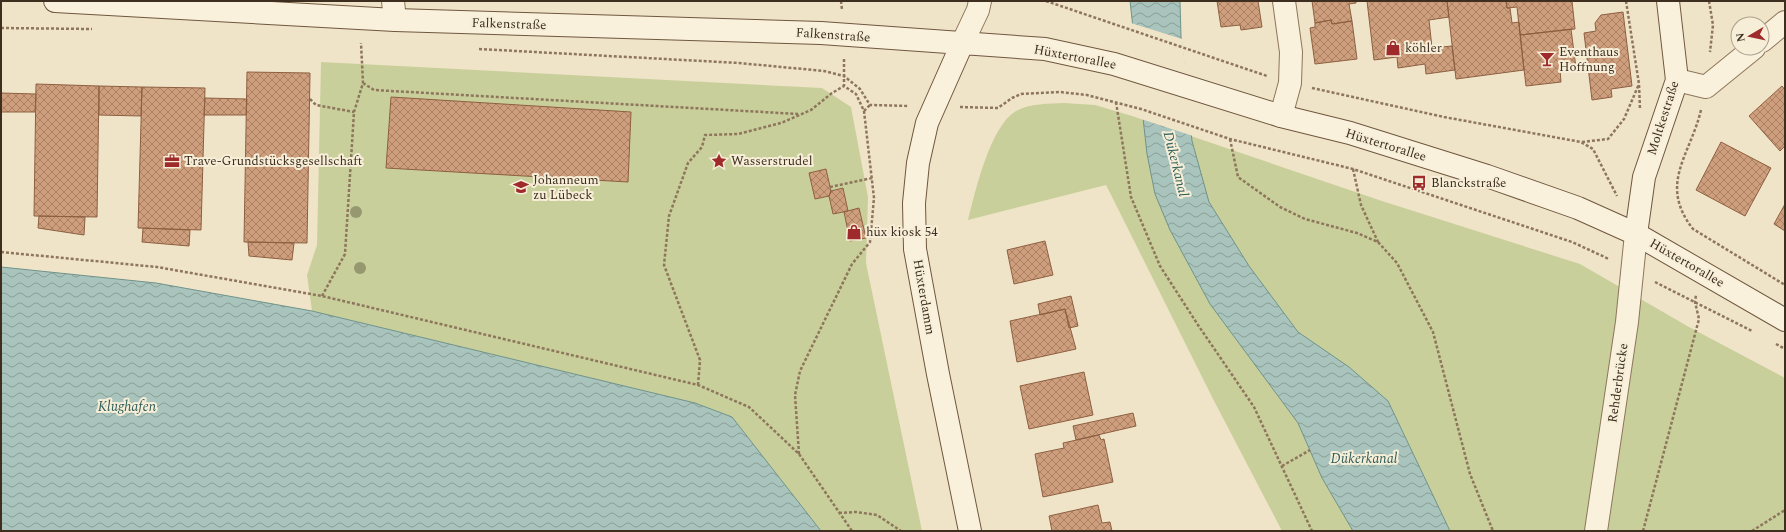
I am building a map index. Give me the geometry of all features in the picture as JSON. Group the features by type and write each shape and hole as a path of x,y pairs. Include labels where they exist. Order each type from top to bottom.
{"main road":[{"name":"Falkenstraße","path":"56,1 394,11 821,33 962,44"},
{"name":"Hüxterdamm","path":"970,531 938,374 915,249 914,203 918,163 927,123 933,106 978,10 980,1"},
{"path":"1281,116 1290,83 1291,52 1284,1"},
{"name":"Moltkestraße","path":"1636,234 1644,177 1677,80 1668,1"},
{"path":"1770,34 1785,22"},
{"name":"Hüxtertorallee","path":"962,44 1046,49 1114,64 1281,116 1350,133 1487,176 1578,208 1636,234 1785,320"},
{"path":"1677,80 1706,87 1744,56"},
{"name":"Rehderbrücke","path":"1596,531 1627,322 1636,234"}],"path":[{"path":"1046,1 1290,83 1444,117 1581,142 1608,139 1624,119 1639,84 1626,1"},
{"path":"1709,1 1713,24 1706,87 1697,126 1678,170 1677,196 1683,216 1693,229 1785,285"},
{"path":"322,296 345,254 354,112 363,83 360,44"},
{"path":"844,86 844,76 860,89 870,105"},
{"path":"363,83 374,90 798,114"},
{"path":"799,454 795,395 800,371 852,264 870,242 874,198 864,111 856,94 844,86"},
{"path":"698,385 700,360 664,265 669,216 688,163 702,147 705,135 738,134 781,123 798,114 811,110 832,93 844,86"},
{"path":"864,111 870,105 998,108 1012,98 1021,94 1060,92 1087,95 1141,109 1230,139 1353,169 1572,242 1609,259"},
{"path":"310,99 316,105 354,112"},
{"path":"1116,102 1131,197 1160,266 1254,407 1312,531"},
{"path":"1230,139 1238,177 1280,207 1306,219 1357,233 1378,242"},
{"path":"1581,142 1593,149 1618,198"},
{"path":"1353,169 1362,205 1378,242 1397,263 1433,332 1470,474 1493,531"},
{"path":"830,187 872,178"},
{"path":"1,252 157,268 322,296 698,385 748,407 799,454 838,513 852,531"},
{"path":"1632,270 1759,335"},
{"path":"1643,531 1698,319 1694,302"},
{"path":"1772,342 1785,349"},
{"path":"1282,466 1310,450"},
{"path":"1752,531 1785,510"},
{"path":"838,513 856,512 877,516 900,531"}],"green space":[{"path":"321,62 822,88 851,107 868,197 866,263 922,531 821,531 732,417 695,403 312,311 307,275 317,245"},
{"path":"1064,103 1095,105 1132,116 1382,201 1580,264 1689,327 1785,378 1785,531 1282,531 1212,397 1106,185 968,220 979,177 991,145 1007,119 1021,108 1040,104"}],"water":[{"name":"Dükerkanal","path":"1130,1 1180,1 1181,37 1192,141 1209,202 1249,266 1298,332 1349,367 1388,401 1450,531 1353,531 1322,478 1298,423 1210,304 1170,230 1155,194 1147,154"},
{"name":"Klughafen","path":"1,267 156,283 312,311 695,403 732,417 821,531 1,531"}],"pier":[{"path":"1131,23 1182,39 1193,136 1141,119"}],"building":[{"path":"1217,1 1258,1 1262,27 1241,30 1240,25 1221,27"},
{"path":"1312,1 1356,1 1356,3 1349,4 1352,21 1332,24 1331,20 1315,23"},
{"path":"1367,1 1447,1 1449,17 1429,20 1432,48 1452,46 1455,70 1426,74 1425,64 1398,68 1397,57 1374,60"},
{"path":"1447,1 1506,1 1507,8 1510,8 1512,23 1519,22 1524,70 1456,79"},
{"path":"1506,1 1572,1 1575,29 1520,35 1517,7 1507,8"},
{"path":"1623,12 1632,86 1611,89 1612,97 1592,100 1584,33 1596,31 1595,23 1601,15"},
{"path":"1331,20 1332,24 1352,21 1357,59 1315,64 1310,28 1315,27 1315,23"},
{"path":"1571,29 1576,68 1560,70 1561,82 1526,86 1520,35"},
{"path":"247,72 310,73 307,243 244,242"},
{"path":"36,84 99,86 97,217 34,216"},
{"path":"99,86 142,87 141,116 99,115"},
{"path":"1782,86 1785,90 1785,146 1780,151 1749,116"},
{"path":"142,87 205,88 201,230 138,228"},
{"path":"1,93 36,94 35,112 1,112"},
{"path":"391,97 631,112 628,182 386,168"},
{"path":"205,98 247,99 246,115 204,115"},
{"path":"1721,142 1771,168 1745,216 1696,190"},
{"path":"826,169 831,191 829,196 815,199 809,173"},
{"path":"843,188 848,211 833,214 829,196 831,191"},
{"path":"1785,204 1785,231 1774,224"},
{"path":"859,208 866,238 850,241 844,212"},
{"path":"39,216 85,217 84,235 38,228"},
{"path":"143,228 190,230 189,246 142,242"},
{"path":"1045,241 1053,275 1014,284 1007,250"},
{"path":"248,242 294,243 292,260 249,256"},
{"path":"1071,296 1078,326 1069,328 1065,309 1040,315 1038,304"},
{"path":"1065,309 1076,349 1017,362 1010,321"},
{"path":"1084,372 1093,415 1029,429 1020,386"},
{"path":"1133,413 1136,426 1076,440 1073,426"},
{"path":"1099,435 1101,440 1104,439 1113,482 1043,497 1035,454 1064,448 1063,443"},
{"path":"1098,505 1102,523 1110,522 1112,531 1052,531 1049,516"}],"place":[{"name":"köhler","path":"1393,48"},
{"name":"Eventhaus Hoffnung","path":"1547,59"},
{"name":"Trave-Grundstücksgesellschaft","path":"172,161"},
{"name":"Wasserstrudel","path":"719,161"},
{"name":"Blanckstraße","path":"1419,183"},
{"name":"Johanneum zu Lübeck","path":"521,187"},
{"name":"hüx kiosk 54","path":"854,232"}]}
